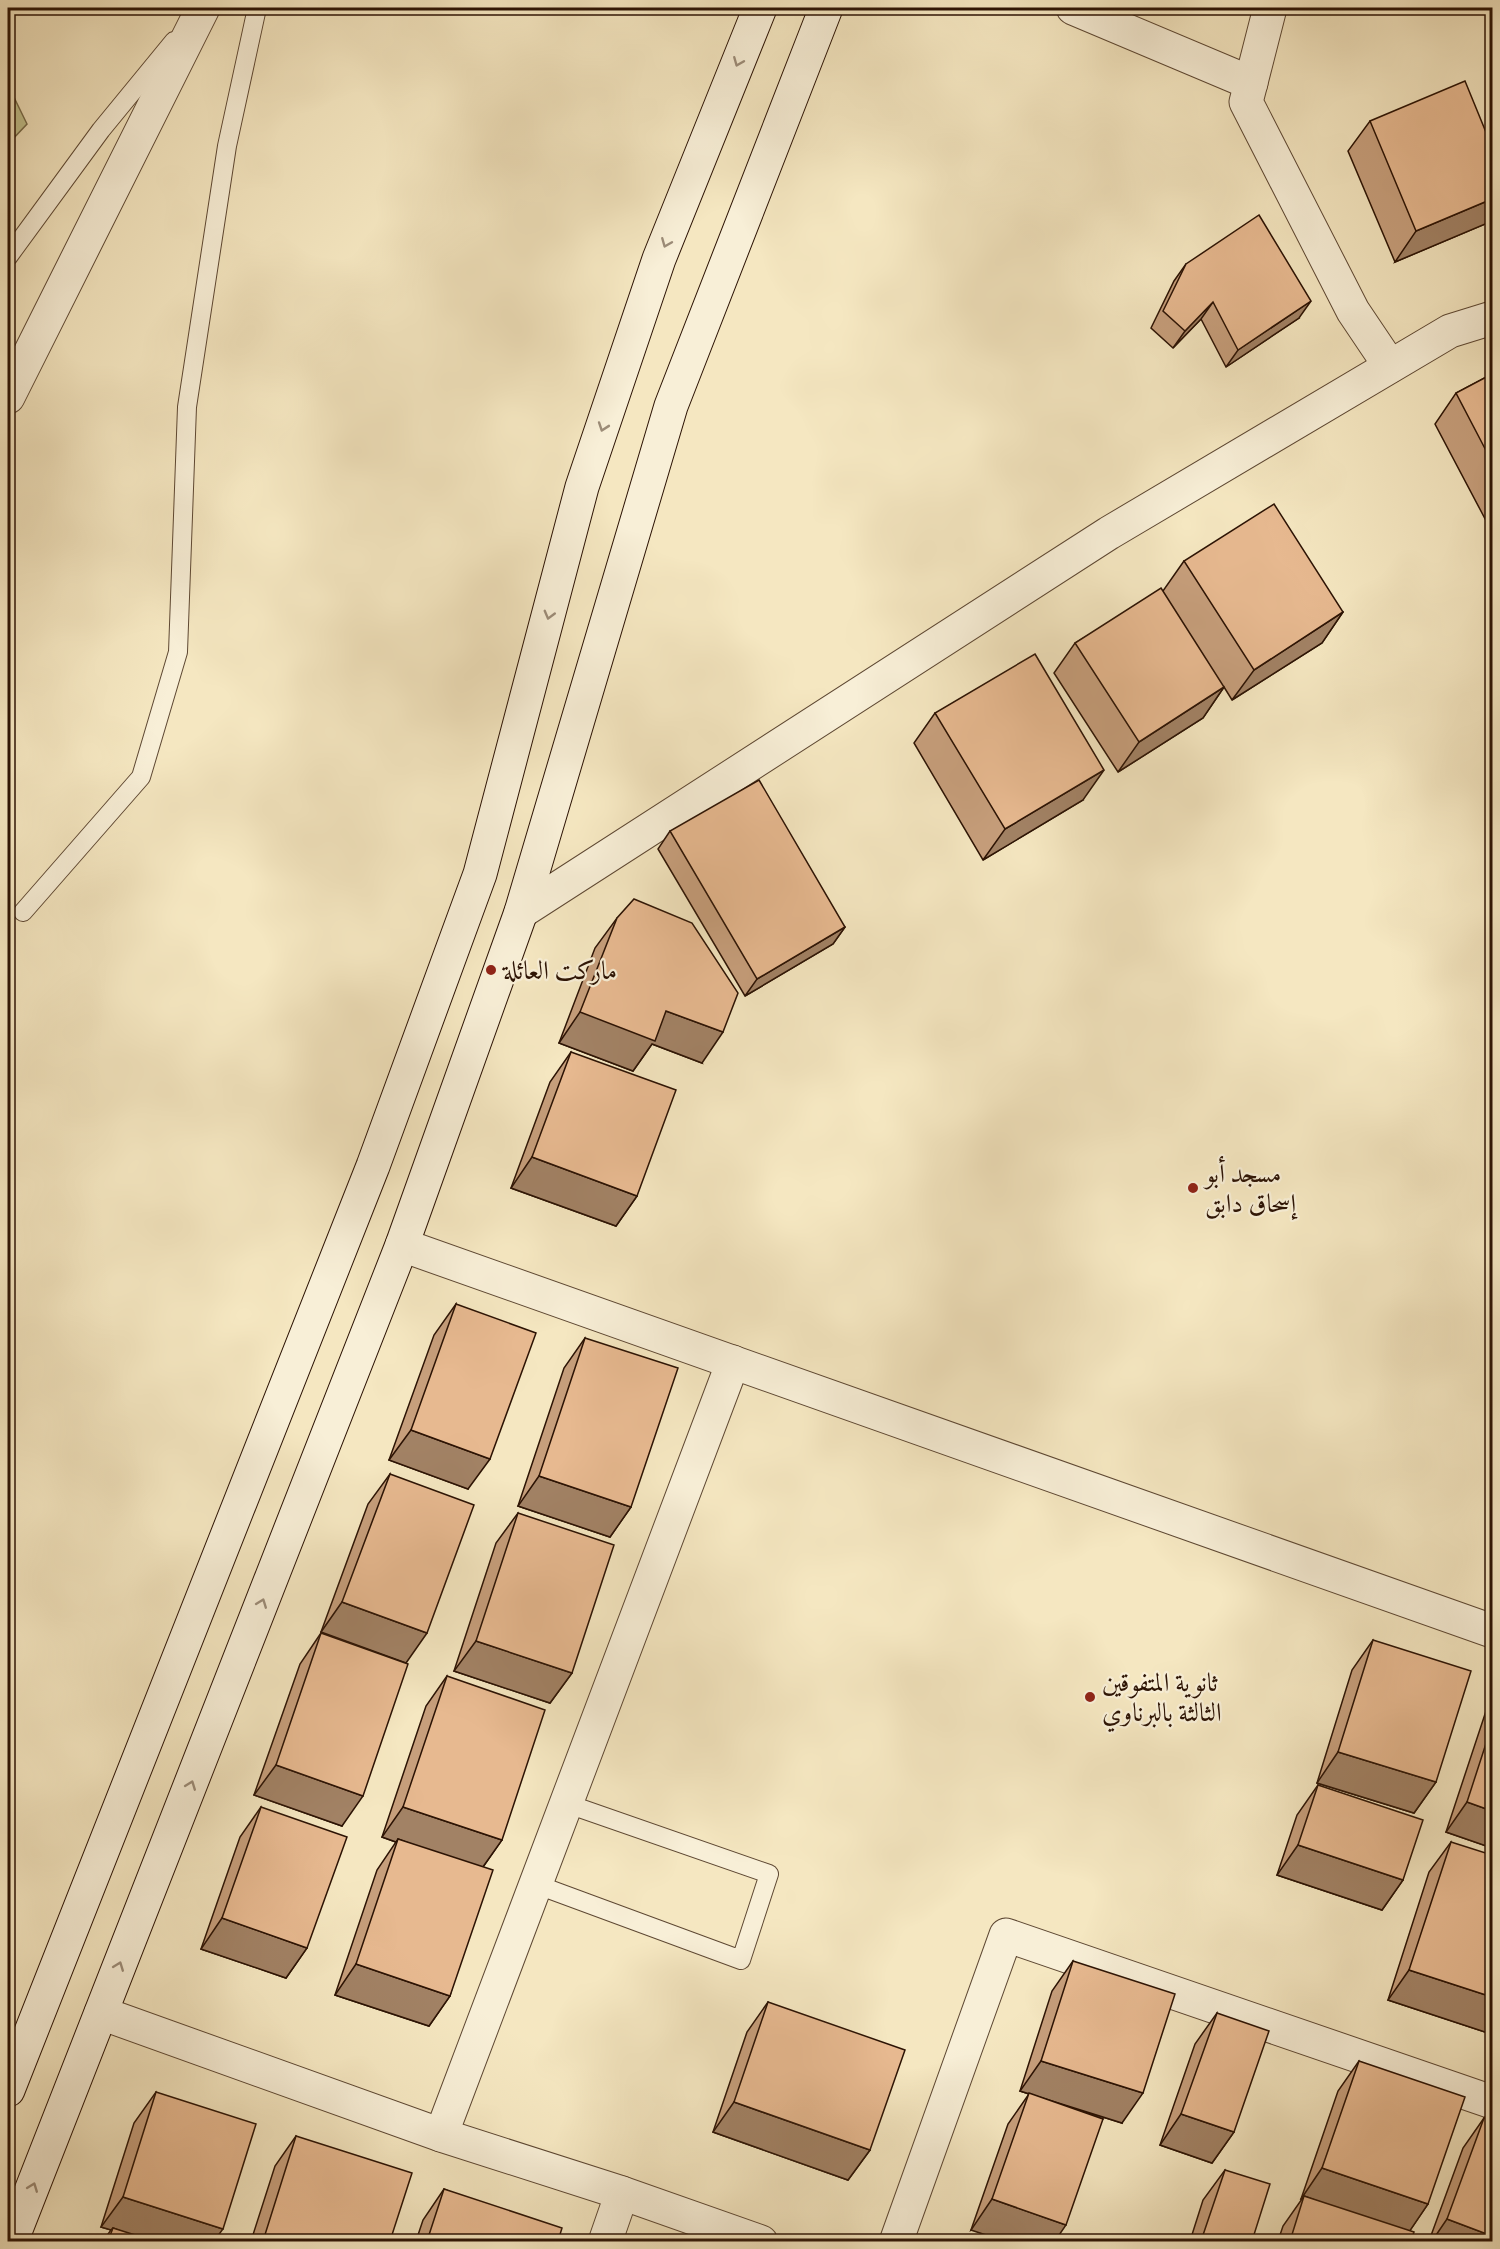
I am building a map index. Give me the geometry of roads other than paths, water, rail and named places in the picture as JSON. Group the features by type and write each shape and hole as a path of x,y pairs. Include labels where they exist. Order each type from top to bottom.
{"street":[{"path":"8,397 202,8"},
{"path":"8,2090 374,1166 480,874 582,488 659,259 760,8"},
{"path":"11,2241 402,1245 521,912 671,406 826,8"},
{"path":"1073,8 1251,83"},
{"path":"1270,8 1246,102 1353,311 1390,366"},
{"path":"521,912 1109,533 1449,331 1492,318"},
{"path":"402,1245 1492,1631"},
{"path":"441,2135 733,1362"},
{"path":"896,2241 1006,1935 1492,2102"},
{"path":"101,2013 441,2135 622,2193 761,2241"},
{"path":"605,2241 622,2193"}],"lane":[{"path":"8,257 101,130 202,8"},
{"path":"23,912 141,777 178,652 187,407 227,146 257,8"},
{"path":"535,1884 741,1960 769,1874 566,1803"}],"place":[{"name":"ماركت العائلة","path":"491,970"},
{"name":"مسجد أبو إسحاق دابق","path":"1193,1188"},
{"name":"ثانوية المتفوقين الثالثة بالبرناوي","path":"1090,1697"}]}
